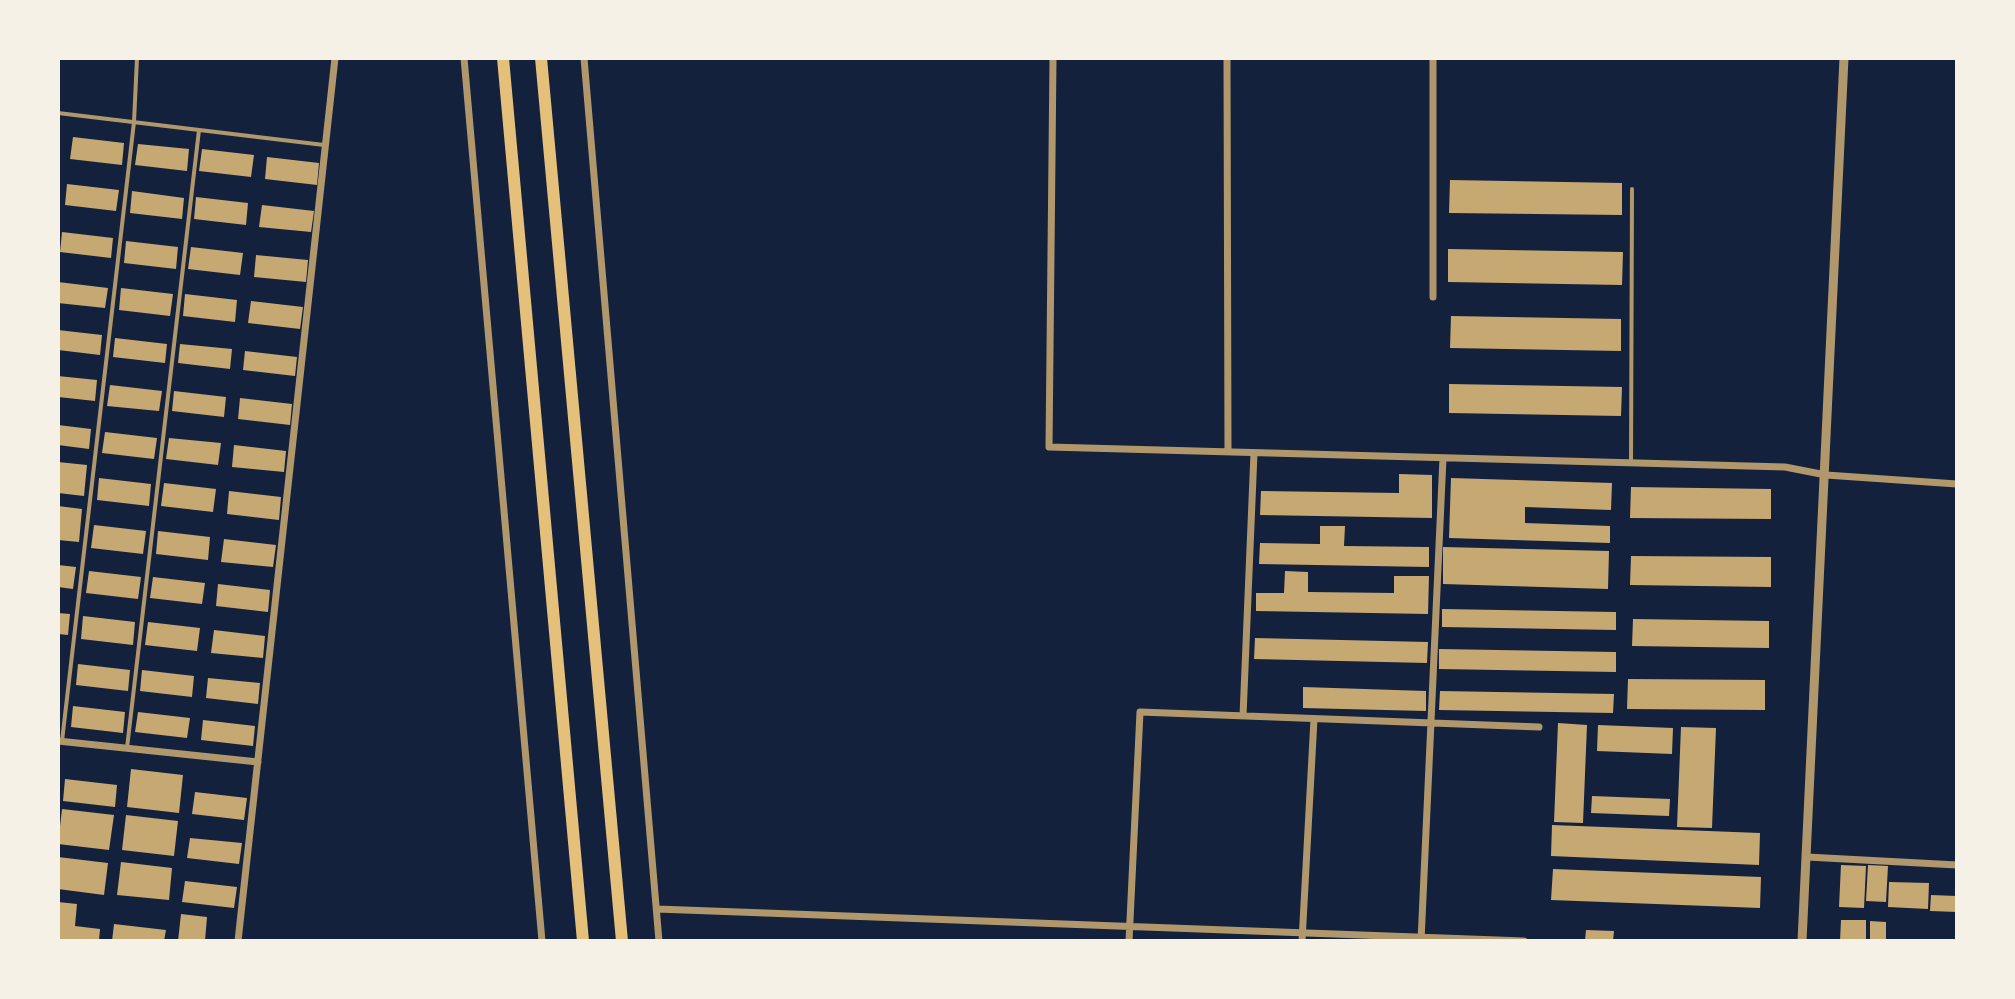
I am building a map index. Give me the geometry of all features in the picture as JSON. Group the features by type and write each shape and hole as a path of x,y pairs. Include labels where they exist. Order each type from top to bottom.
{"highway":[{"path":"503,58 583,941"},
{"path":"541,58 622,941"}],"street":[{"path":"238,941 335,58"},
{"path":"464,58 542,941"},
{"path":"584,58 659,941"},
{"path":"1053,58 1049,447 1785,467 1826,475 1957,484"},
{"path":"1227,58 1228,452"},
{"path":"1433,58 1433,297"},
{"path":"1802,941 1844,58"},
{"path":"1243,716 1254,453"},
{"path":"1421,940 1443,458"},
{"path":"1129,941 1140,712 1539,727"},
{"path":"1302,937 1314,719"},
{"path":"60,741 258,762"},
{"path":"1807,857 1957,865"},
{"path":"657,909 1130,926 1302,937 1524,941"}],"lane":[{"path":"60,741 134,122 137,58"},
{"path":"58,113 326,145"},
{"path":"127,748 199,130"},
{"path":"1631,462 1632,189"}],"building":[{"path":"73,137 124,143 122,165 70,159"},
{"path":"138,144 189,149 187,171 135,165"},
{"path":"202,149 254,155 251,177 199,171"},
{"path":"267,157 319,163 317,185 265,179"},
{"path":"1450,180 1622,183 1622,215 1449,213"},
{"path":"67,184 119,190 116,211 65,205"},
{"path":"132,191 184,198 182,219 130,213"},
{"path":"196,197 248,203 246,225 194,219"},
{"path":"262,205 314,211 311,232 259,227"},
{"path":"62,232 113,238 111,258 60,252"},
{"path":"126,241 178,247 176,269 124,263"},
{"path":"191,247 243,253 240,275 188,269"},
{"path":"1448,249 1623,252 1622,285 1448,282"},
{"path":"256,255 308,260 306,282 254,277"},
{"path":"58,282 108,288 105,308 58,303"},
{"path":"121,288 173,294 170,316 119,310"},
{"path":"185,294 237,300 235,322 183,316"},
{"path":"251,301 303,307 300,329 248,323"},
{"path":"1451,316 1621,319 1621,351 1450,348"},
{"path":"58,330 102,335 100,355 58,350"},
{"path":"115,338 167,344 165,363 113,357"},
{"path":"180,344 232,349 230,369 178,363"},
{"path":"245,351 297,357 295,376 243,370"},
{"path":"58,376 97,380 95,401 58,397"},
{"path":"1449,384 1622,387 1621,416 1449,413"},
{"path":"110,385 162,391 159,411 107,406"},
{"path":"174,391 226,397 224,417 172,411"},
{"path":"240,398 292,404 290,425 238,419"},
{"path":"58,425 91,429 89,449 58,445"},
{"path":"105,432 157,438 154,459 102,453"},
{"path":"169,438 221,443 218,465 166,459"},
{"path":"234,445 286,451 284,472 232,467"},
{"path":"58,462 87,465 84,496 58,493"},
{"path":"1399,474 1432,475 1432,518 1260,515 1261,491 1399,493"},
{"path":"99,478 151,484 149,506 97,500"},
{"path":"1451,478 1612,483 1611,510 1525,507 1525,523 1610,526 1610,543 1449,538"},
{"path":"164,483 216,489 213,512 161,506"},
{"path":"1631,487 1771,489 1771,519 1630,518"},
{"path":"229,491 281,497 279,520 227,514"},
{"path":"58,506 82,509 79,542 58,540"},
{"path":"94,525 146,531 143,554 91,548"},
{"path":"1320,526 1345,526 1344,546 1429,547 1429,567 1259,564 1260,543 1320,544"},
{"path":"158,531 210,537 208,560 156,554"},
{"path":"224,539 276,545 273,567 221,562"},
{"path":"1443,547 1609,551 1608,589 1443,584"},
{"path":"1631,556 1771,557 1771,587 1630,585"},
{"path":"58,565 76,567 73,589 58,587"},
{"path":"89,571 141,577 138,599 86,593"},
{"path":"1285,571 1308,572 1308,592 1394,593 1394,576 1429,576 1428,614 1256,611 1256,593 1284,593"},
{"path":"153,577 205,583 202,604 150,598"},
{"path":"218,584 270,590 268,612 216,606"},
{"path":"1442,609 1616,612 1616,630 1442,627"},
{"path":"58,613 70,614 68,635 58,634"},
{"path":"83,616 135,622 133,645 81,639"},
{"path":"1633,619 1769,621 1769,648 1632,646"},
{"path":"148,622 200,628 197,651 145,645"},
{"path":"214,630 265,636 263,658 211,653"},
{"path":"1255,638 1428,642 1427,663 1254,659"},
{"path":"1439,649 1616,652 1616,672 1439,669"},
{"path":"78,664 130,670 128,691 76,685"},
{"path":"142,670 194,676 192,697 140,691"},
{"path":"208,678 260,683 258,704 206,698"},
{"path":"1628,679 1765,680 1765,710 1627,709"},
{"path":"1303,687 1426,691 1426,711 1303,708"},
{"path":"1440,691 1614,694 1613,713 1439,710"},
{"path":"73,706 125,712 123,733 71,727"},
{"path":"138,712 190,718 187,738 135,732"},
{"path":"203,720 255,726 253,746 201,740"},
{"path":"1558,723 1587,725 1583,823 1554,822"},
{"path":"1598,725 1673,728 1672,754 1597,751"},
{"path":"1681,727 1716,728 1712,828 1677,827"},
{"path":"131,769 183,775 179,813 127,807"},
{"path":"65,779 117,785 115,807 63,801"},
{"path":"195,792 247,798 244,820 192,814"},
{"path":"1592,796 1670,799 1669,816 1591,813"},
{"path":"62,809 114,815 109,850 58,844"},
{"path":"126,815 178,821 174,856 122,850"},
{"path":"1552,825 1760,833 1759,865 1551,856"},
{"path":"190,838 242,843 239,864 187,858"},
{"path":"58,857 108,863 104,895 58,889"},
{"path":"121,862 172,868 169,900 117,895"},
{"path":"1841,865 1866,866 1864,908 1839,907"},
{"path":"1868,865 1888,866 1886,902 1866,901"},
{"path":"1553,869 1761,877 1760,908 1551,900"},
{"path":"185,881 237,887 234,908 182,902"},
{"path":"1889,882 1929,883 1928,909 1888,907"},
{"path":"1931,895 1957,896 1957,912 1930,911"},
{"path":"58,902 77,904 75,926 100,929 99,941 58,941"},
{"path":"181,914 207,917 205,941 178,941"},
{"path":"1841,920 1866,920 1866,941 1840,941"},
{"path":"1870,921 1886,922 1886,941 1870,941"},
{"path":"114,924 166,930 164,941 112,941"},
{"path":"1586,930 1614,931 1613,941 1585,941"}]}
